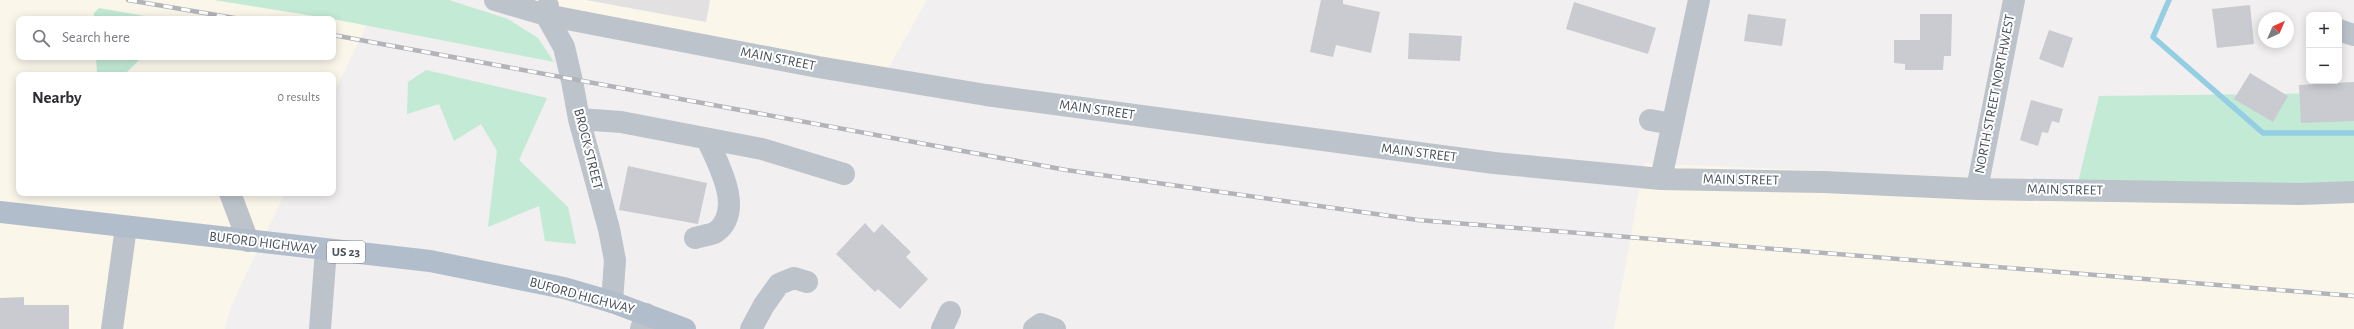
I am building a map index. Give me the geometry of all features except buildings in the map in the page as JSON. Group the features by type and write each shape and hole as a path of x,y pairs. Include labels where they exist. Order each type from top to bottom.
{"main road":[{"name":"BUFORD HIGHWAY","path":"0,212 430,261 564,288 612,302 644,322 685,329"}],"street":[{"name":"MAIN STREET","path":"495,0 548,7 810,65 986,95 1494,163 1660,179 1824,182 1977,189 2299,194 2354,192"},
{"path":"1660,179 1699,0"},
{"name":"NORTH STREET NORTHWEST","path":"1977,189 2014,0"},
{"name":"BROCK STREET","path":"548,7 564,47 579,119 615,260 612,302"},
{"path":"2342,31 2354,35"},
{"path":"579,119 621,122 762,148 844,174"},
{"path":"1650,120 1672,124"},
{"path":"695,238 715,232 727,217 729,201 721,171 707,139"},
{"path":"231,196 248,241"},
{"path":"112,329 125,294 126,227"},
{"path":"320,329 326,250"},
{"path":"751,329 764,305 779,284 794,278 807,282"},
{"path":"1034,329 1041,324 1055,329"}],"shaded area":[{"path":"0,0 379,0 336,89 336,72 16,72 16,196 284,196 231,306 225,329 0,329"},
{"path":"532,0 927,0 884,76"},
{"path":"586,0 710,0 706,22"},
{"path":"1644,163 2151,185 2354,198 2354,329 1614,329"}],"green space":[{"path":"214,0 449,0 508,19 538,38 554,62 336,20 336,16 314,16"},
{"path":"99,8 145,16 94,16 94,13"},
{"path":"96,60 139,60 127,72 97,72"},
{"path":"426,70 547,98 519,160 568,207 576,244 545,241 539,206 488,227 497,151 481,124 454,141 439,104 407,114 408,82"},
{"path":"2354,93 2354,198 2078,182 2099,96"}],"waterway":[{"path":"2169,0 2153,37 2263,133 2354,133"}],"railway":[{"path":"128,0 222,16"},
{"path":"336,36 1066,170 1418,220 2354,296"}]}
